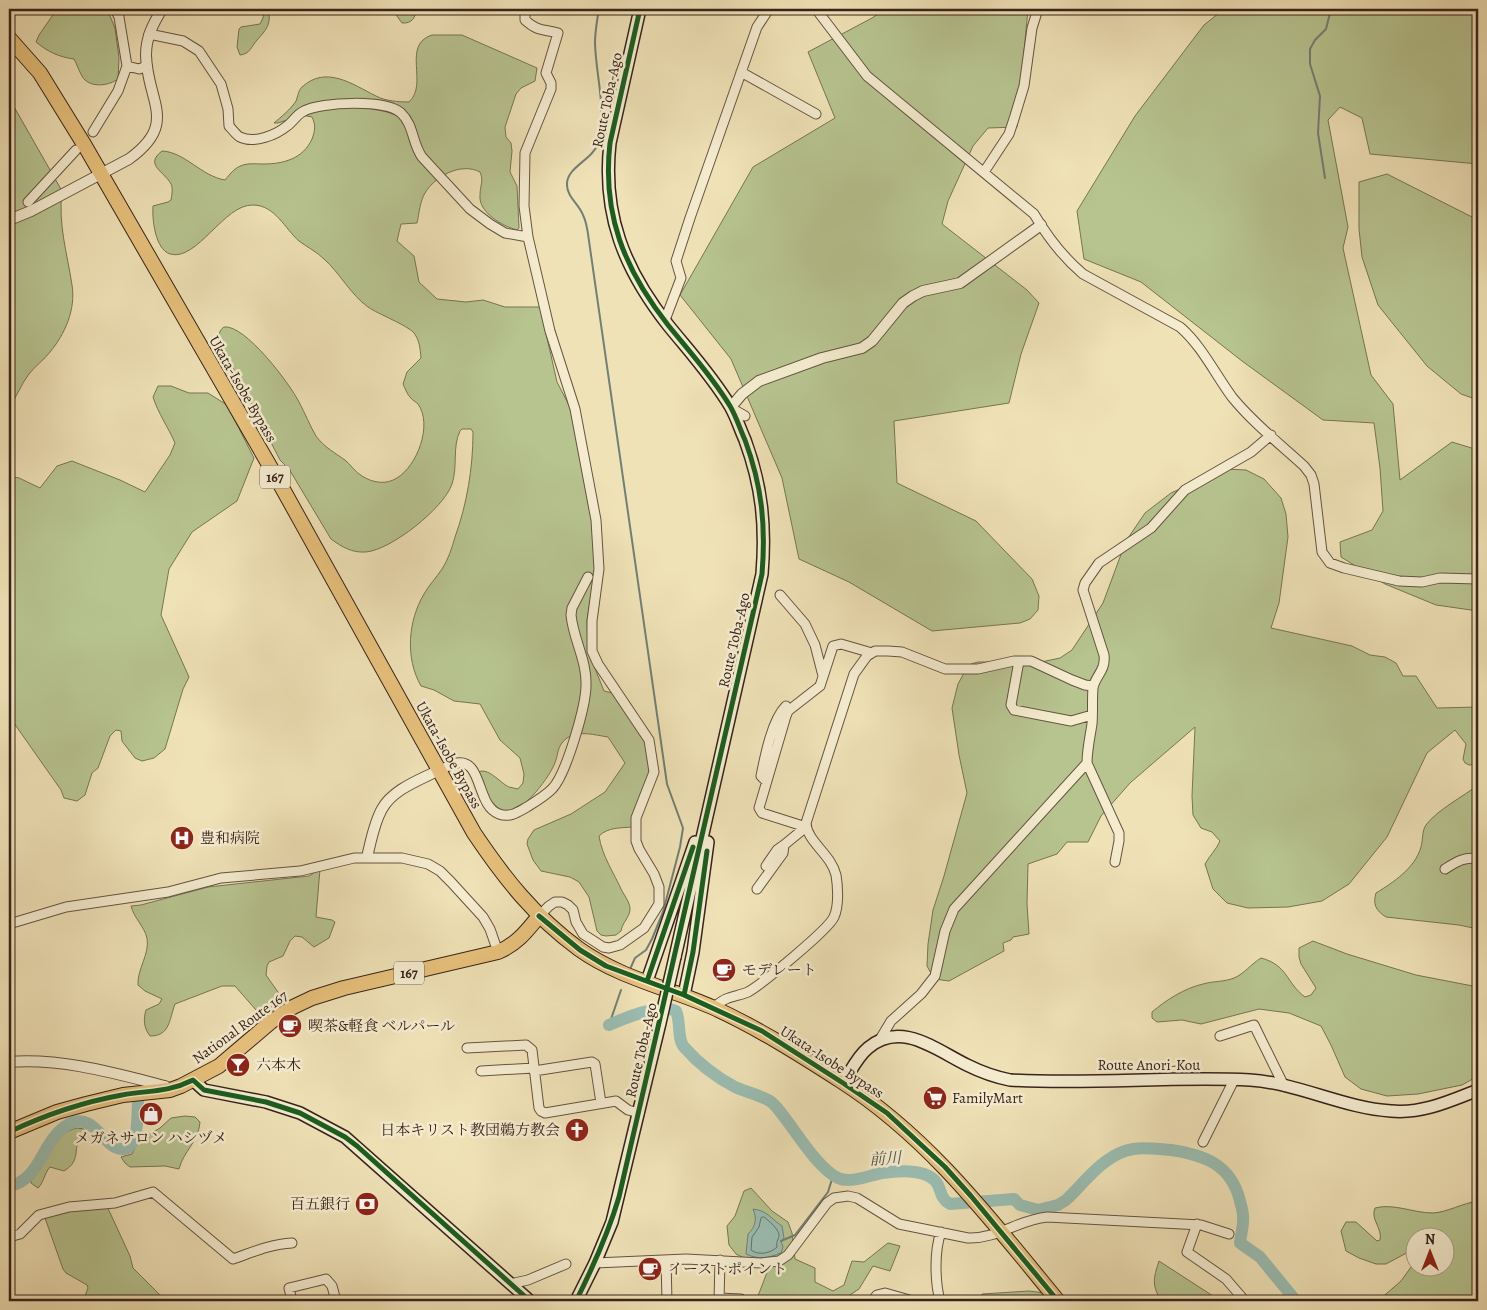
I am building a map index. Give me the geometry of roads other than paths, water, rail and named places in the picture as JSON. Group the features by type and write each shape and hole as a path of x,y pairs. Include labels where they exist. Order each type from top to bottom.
{"highway":[{"name":"Ukata-Isobe Bypass","path":"9,38 30,61 51,89 274,475 474,833 509,883 539,916 580,950 606,966 684,995 762,1031 843,1082 887,1113 945,1167 1002,1232 1058,1301"},
{"name":"National Route 167","path":"9,1132 57,1112 86,1104 123,1095 170,1090 220,1066 268,1024 293,1007 312,998 344,988 498,952 511,947 539,916"}],"main road":[{"name":"Route Toba-Ago","path":"576,1301 595,1263 617,1206 762,574 764,551 762,504 751,459 731,408 702,366 642,288 621,250 610,206 608,180 610,143 640,9"},
{"path":"647,981 714,786"},
{"path":"684,995 694,952 714,786"},
{"name":"Route Anori-Kou","path":"843,1082 862,1053 869,1046 888,1037 897,1036 915,1038 983,1072 1010,1080 1253,1080 1310,1092 1361,1107 1391,1112 1428,1108 1478,1090"},
{"path":"193,1080 204,1090 248,1097 300,1112 345,1137 530,1301"}],"street":[{"path":"93,132 118,91 127,66 119,17 115,9"},
{"path":"9,220 31,211 129,158 143,149 151,139 156,129 158,117 147,66 147,45 149,34 162,9"},
{"path":"526,9 525,20 533,27 541,31 558,33 546,73 551,83 551,89 525,153 524,206 528,237 550,331 574,409 596,520 599,569 592,621 592,651 598,664 649,740 654,772 636,818 636,841 659,886 659,904 644,928 614,947 603,947 583,934 576,922 573,910 562,902 555,902 539,916"},
{"path":"665,320 681,278 676,261 757,27 769,9"},
{"path":"816,9 867,76 1034,214 1071,264 1083,274 1180,327 1187,333 1246,413 1304,466 1310,474 1316,492 1322,552 1330,563 1399,581 1422,582 1440,578 1478,579"},
{"path":"984,172 1009,134 1014,119 1024,86 1032,28 1038,9"},
{"path":"149,34 184,41 199,51 221,84 228,109 230,126 241,138 252,139 271,136 287,126 301,112 315,107 335,104 375,104 395,109 408,122 422,157 470,209 505,233 528,237"},
{"path":"127,66 139,69 147,66"},
{"path":"741,72 816,114"},
{"path":"28,202 76,150"},
{"path":"745,416 731,408 742,394 759,381 822,358 862,348 872,341 903,303 913,296 923,291 960,283 1041,225"},
{"path":"1115,862 1120,841 1119,832 1087,763 1093,686 1105,662 1084,596 1085,583 1099,563 1151,528 1185,490 1251,452 1270,435"},
{"path":"367,857 378,816 387,801 401,790 454,763 467,764 474,771 482,794 491,810 504,816 515,814 553,789 575,735 585,696 586,674 571,615 572,608 588,577"},
{"path":"780,595 806,624 813,640 823,676"},
{"path":"806,827 760,811 759,804 786,716 788,712 820,686 831,649 837,644 872,653"},
{"path":"714,1008 725,1000 747,992 763,980 814,939 833,918 836,910 837,884 833,866 830,859 806,830 806,823 854,674 867,656 875,651 902,652 945,669 978,669 1019,661 1031,661 1079,682 1093,686"},
{"path":"1019,661 1011,705 1014,710 1071,721 1078,721 1092,715"},
{"path":"879,1041 891,1021 921,994 935,976 945,931 954,908 1087,763"},
{"path":"762,872 777,850 806,827"},
{"path":"756,889 783,853 784,845"},
{"path":"9,924 66,907 168,892 222,878 314,869 344,859 367,857 416,860 440,871 466,896 483,917 490,929 498,952"},
{"path":"1445,869 1463,859 1478,859"},
{"path":"1220,1036 1254,1025 1284,1086"},
{"path":"467,1048 526,1045 532,1050 539,1108 545,1113 616,1101 628,1110 639,1113"},
{"path":"9,1062 53,1061 93,1068 165,1086 170,1090"},
{"path":"481,1070 534,1070 592,1062 595,1064 601,1103"},
{"path":"1203,1142 1234,1080"},
{"path":"9,1238 20,1234 39,1215 69,1208 114,1203 153,1192 233,1259 278,1244 292,1243"},
{"path":"595,1263 666,1260 779,1262 793,1250 827,1203 840,1196 857,1198 899,1224 968,1238 979,1238 1002,1232 1016,1224 1034,1218 1047,1217 1196,1224 1229,1234"},
{"path":"1196,1224 1187,1252 1226,1279 1245,1301"},
{"path":"940,1301 937,1285 938,1240 941,1232"},
{"path":"666,1260 667,1301"},
{"path":"720,1260 719,1300 741,1299"},
{"path":"510,1284 528,1280 566,1264"},
{"path":"292,1301 289,1288 326,1280 332,1286 336,1301"},
{"path":"872,1301 877,1295 885,1293 913,1301"},
{"path":"1453,1301 1461,1301"}],"water":[{"path":"753,1209 766,1213 782,1226 784,1238 781,1241 783,1247 781,1253 764,1258 746,1254 748,1234 755,1222"}],"waterway":[{"path":"599,9 595,43 601,105 598,143 591,154 571,173 567,185 569,193 581,211 587,228 667,784 683,828 663,912 646,950 635,958 631,967"},
{"path":"1325,178 1318,133 1320,96 1310,64 1310,49 1315,40 1326,29 1331,9"},
{"path":"609,1025 621,990"},
{"name":"前川","path":"609,1025 633,1015 652,1010 669,1009 676,1011 682,1044 689,1053 728,1083 770,1101 780,1111 816,1160 831,1174 843,1180 882,1173 909,1171 931,1177 938,1185 945,1201 950,1204 1014,1199 1020,1205 1038,1210 1058,1205 1066,1200 1100,1166 1116,1155 1130,1149 1171,1150 1205,1159 1223,1170 1236,1188 1243,1214 1240,1243 1260,1257 1296,1301"},
{"name":"前川","path":"9,1186 20,1182 28,1176 35,1168 52,1139 69,1124 79,1121 87,1123 113,1146 120,1149 128,1148 136,1133 138,1102"},
{"path":"781,1241 795,1235 828,1192 833,1176"}],"tunnel":[{"path":"14,219 28,202"}],"place":[{"name":"豊和病院","path":"182,838"},
{"name":"モデレート","path":"724,970"},
{"name":"喫茶&軽食 ベルパール","path":"290,1026"},
{"name":"六本木","path":"238,1065"},
{"name":"FamilyMart","path":"935,1098"},
{"name":"メガネサロン ハシヅメ","path":"151,1114"},
{"name":"日本キリスト教団鵜方教会","path":"577,1130"},
{"name":"百五銀行","path":"367,1204"},
{"name":"イーストポイント","path":"650,1269"}]}
